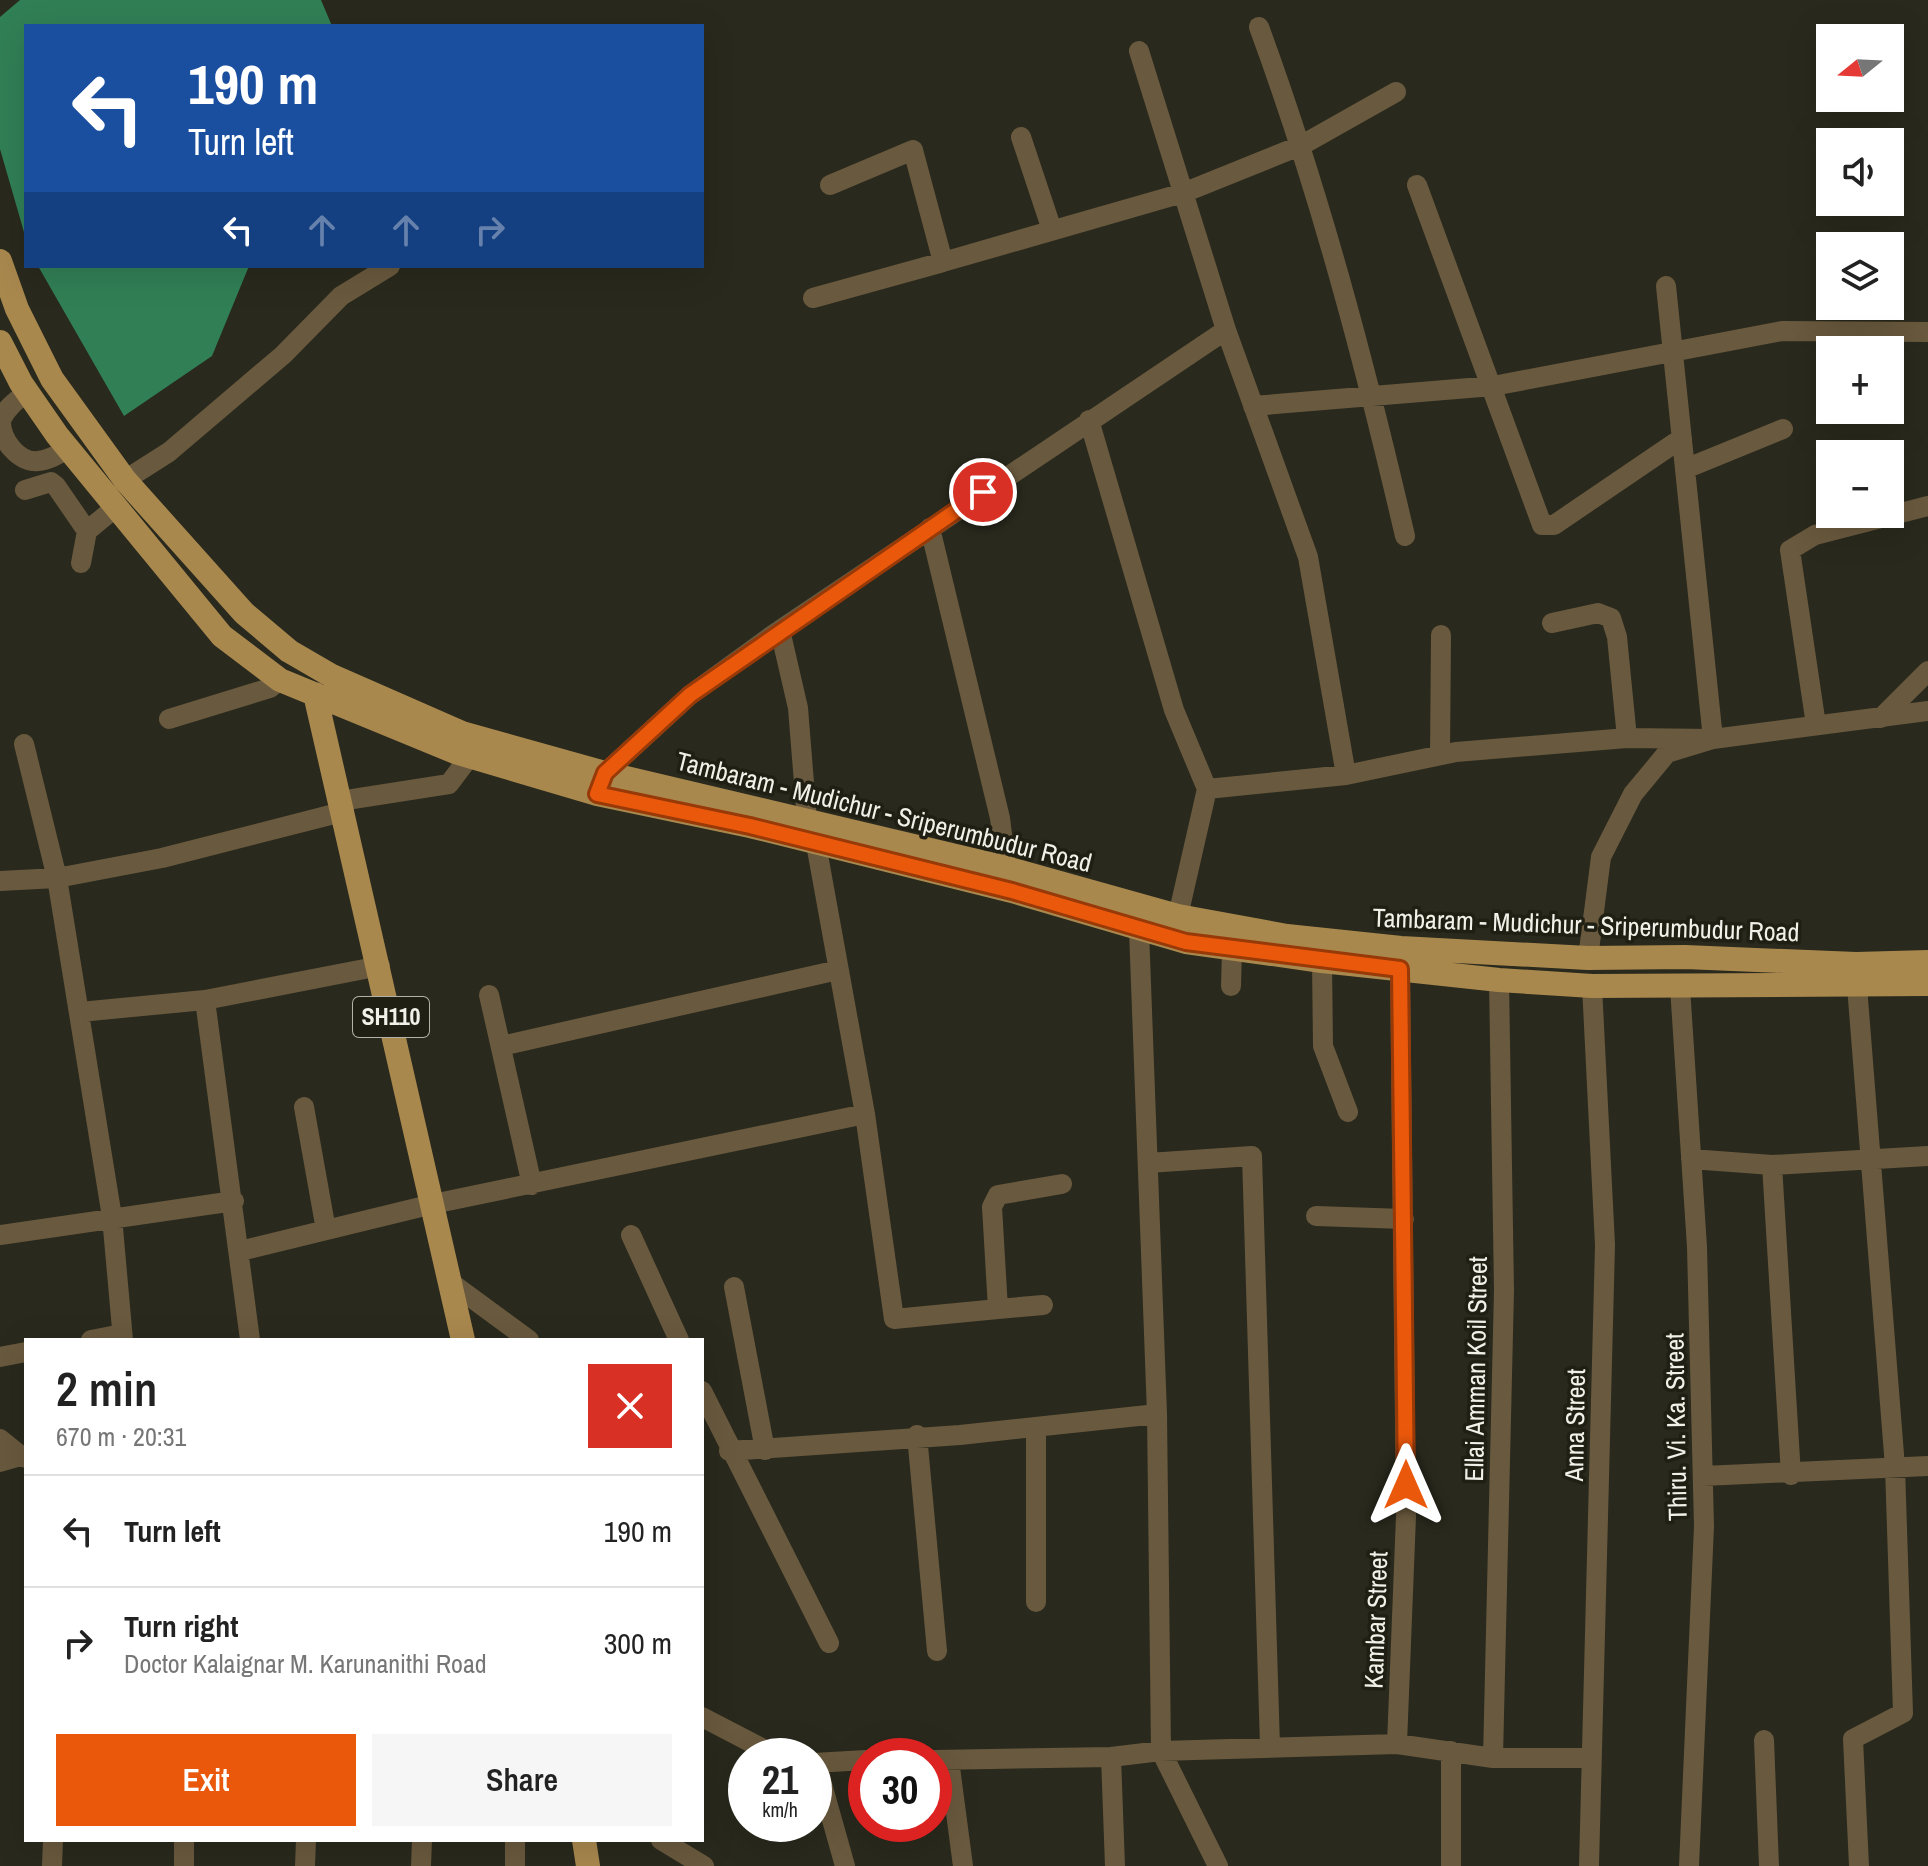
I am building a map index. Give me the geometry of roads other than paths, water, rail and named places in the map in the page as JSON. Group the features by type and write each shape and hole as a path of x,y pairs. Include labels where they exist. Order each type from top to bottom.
{"main road":[{"name":"Tambaram - Mudichur - Sriperumbudur Road","path":"0,261 17,309 52,379 125,480 244,613 289,651 332,676 462,733 601,784 750,826 1012,891 1139,930 1232,949 1499,980 1592,986 1928,984"},
{"name":"Tambaram - Mudichur - Sriperumbudur Road","path":"0,344 27,392 74,457 222,636 280,680 470,756 601,784 807,820 1006,868 1178,916 1287,936 1401,948 1588,958 1685,957 1856,964 1928,962"},
{"path":"315,694 332,676"},
{"name":"SH110","path":"315,694 380,966 463,1338"},
{"path":"1588,958 1592,986"},
{"path":"584,1842 588,1866"}],"street":[{"path":"1259,27 1302,145 1372,396 1405,536"},
{"path":"1139,51 1226,330 1308,557 1346,775"},
{"path":"813,298 1183,193 1302,145 1396,92"},
{"path":"1021,137 1052,230"},
{"path":"830,185 913,150 943,262"},
{"path":"1417,185 1542,525 1554,525 1682,438"},
{"path":"125,480 192,432 283,355 341,296 387,268"},
{"path":"1666,286 1713,739"},
{"path":"601,784 690,695 780,630 1226,330"},
{"path":"1253,406 1493,386 1782,331 1928,332"},
{"path":"27,392 11,406 1,422 0,432 7,444 16,455 27,460 74,457"},
{"path":"1089,420 1174,710 1207,789 1178,916"},
{"path":"1685,469 1783,429"},
{"path":"54,484 74,457"},
{"path":"25,490 40,483 54,484"},
{"path":"54,484 87,531"},
{"path":"1816,725 1790,550 1815,535 1928,506"},
{"path":"81,563 87,531 116,507"},
{"path":"930,528 1000,818 1006,868"},
{"path":"1552,623 1598,613 1611,618 1617,637 1627,738"},
{"path":"780,630 798,708 807,820"},
{"path":"1440,755 1441,635"},
{"path":"1881,718 1928,671"},
{"path":"169,719 270,688 280,680"},
{"path":"1207,789 1346,775 1440,755 1627,738 1713,739 1928,711"},
{"path":"1588,958 1601,857 1633,794 1667,753 1713,739"},
{"path":"24,744 57,878 80,1012 112,1217 122,1337"},
{"path":"0,881 57,878 162,858 341,806 449,784 470,756"},
{"path":"816,844 865,1114 894,1319 1043,1305"},
{"path":"1139,930 1157,1414 1161,1751 1218,1866"},
{"path":"1231,986 1232,949"},
{"path":"1322,961 1323,1046 1348,1112"},
{"path":"80,1012 205,1000 380,966"},
{"name":"Kambar Street","path":"1397,1744 1406,1516 1400,969"},
{"path":"501,1046 838,970"},
{"name":"Ellai Amman Koil Street","path":"1493,1758 1504,1290 1499,980"},
{"name":"Anna Street","path":"1589,1866 1605,1245 1592,986"},
{"path":"1857,986 1895,1467 1903,1713 1853,1739 1859,1866"},
{"name":"Thiru. Vi. Ka. Street","path":"1680,987 1691,1159 1704,1526 1689,1866"},
{"path":"489,995 532,1185"},
{"path":"205,1000 250,1338"},
{"path":"304,1107 326,1230"},
{"path":"240,1251 433,1204 865,1114"},
{"path":"1148,1163 1252,1156 1270,1746"},
{"path":"1691,1159 1772,1165 1869,1161 1886,1156 1928,1156"},
{"path":"1772,1165 1791,1475"},
{"path":"998,1309 992,1207 998,1195 1062,1184"},
{"path":"0,1235 234,1201"},
{"path":"1316,1216 1404,1219"},
{"path":"631,1235 678,1338"},
{"path":"450,1282 526,1338"},
{"path":"734,1287 765,1450"},
{"path":"0,1357 24,1352"},
{"path":"704,1395 729,1451 829,1643"},
{"path":"729,1451 1036,1428 1157,1414"},
{"path":"1036,1428 1036,1602"},
{"path":"917,1435 937,1651"},
{"path":"0,1439 24,1457"},
{"path":"0,1462 24,1457"},
{"path":"1703,1476 1791,1475 1928,1466"},
{"path":"704,1718 742,1738"},
{"path":"1764,1740 1769,1866"},
{"path":"952,1760 1111,1757 1161,1751 1270,1746 1397,1744 1493,1758 1591,1758"},
{"path":"1451,1751 1451,1866"},
{"path":"1111,1757 1115,1866"},
{"path":"952,1810 963,1866"},
{"path":"832,1821 845,1866"},
{"path":"52,1866 53,1842"},
{"path":"184,1842 184,1866"},
{"path":"305,1866 306,1842"},
{"path":"421,1866 422,1842"},
{"path":"515,1842 515,1866"},
{"path":"664,1842 704,1866"}]}
